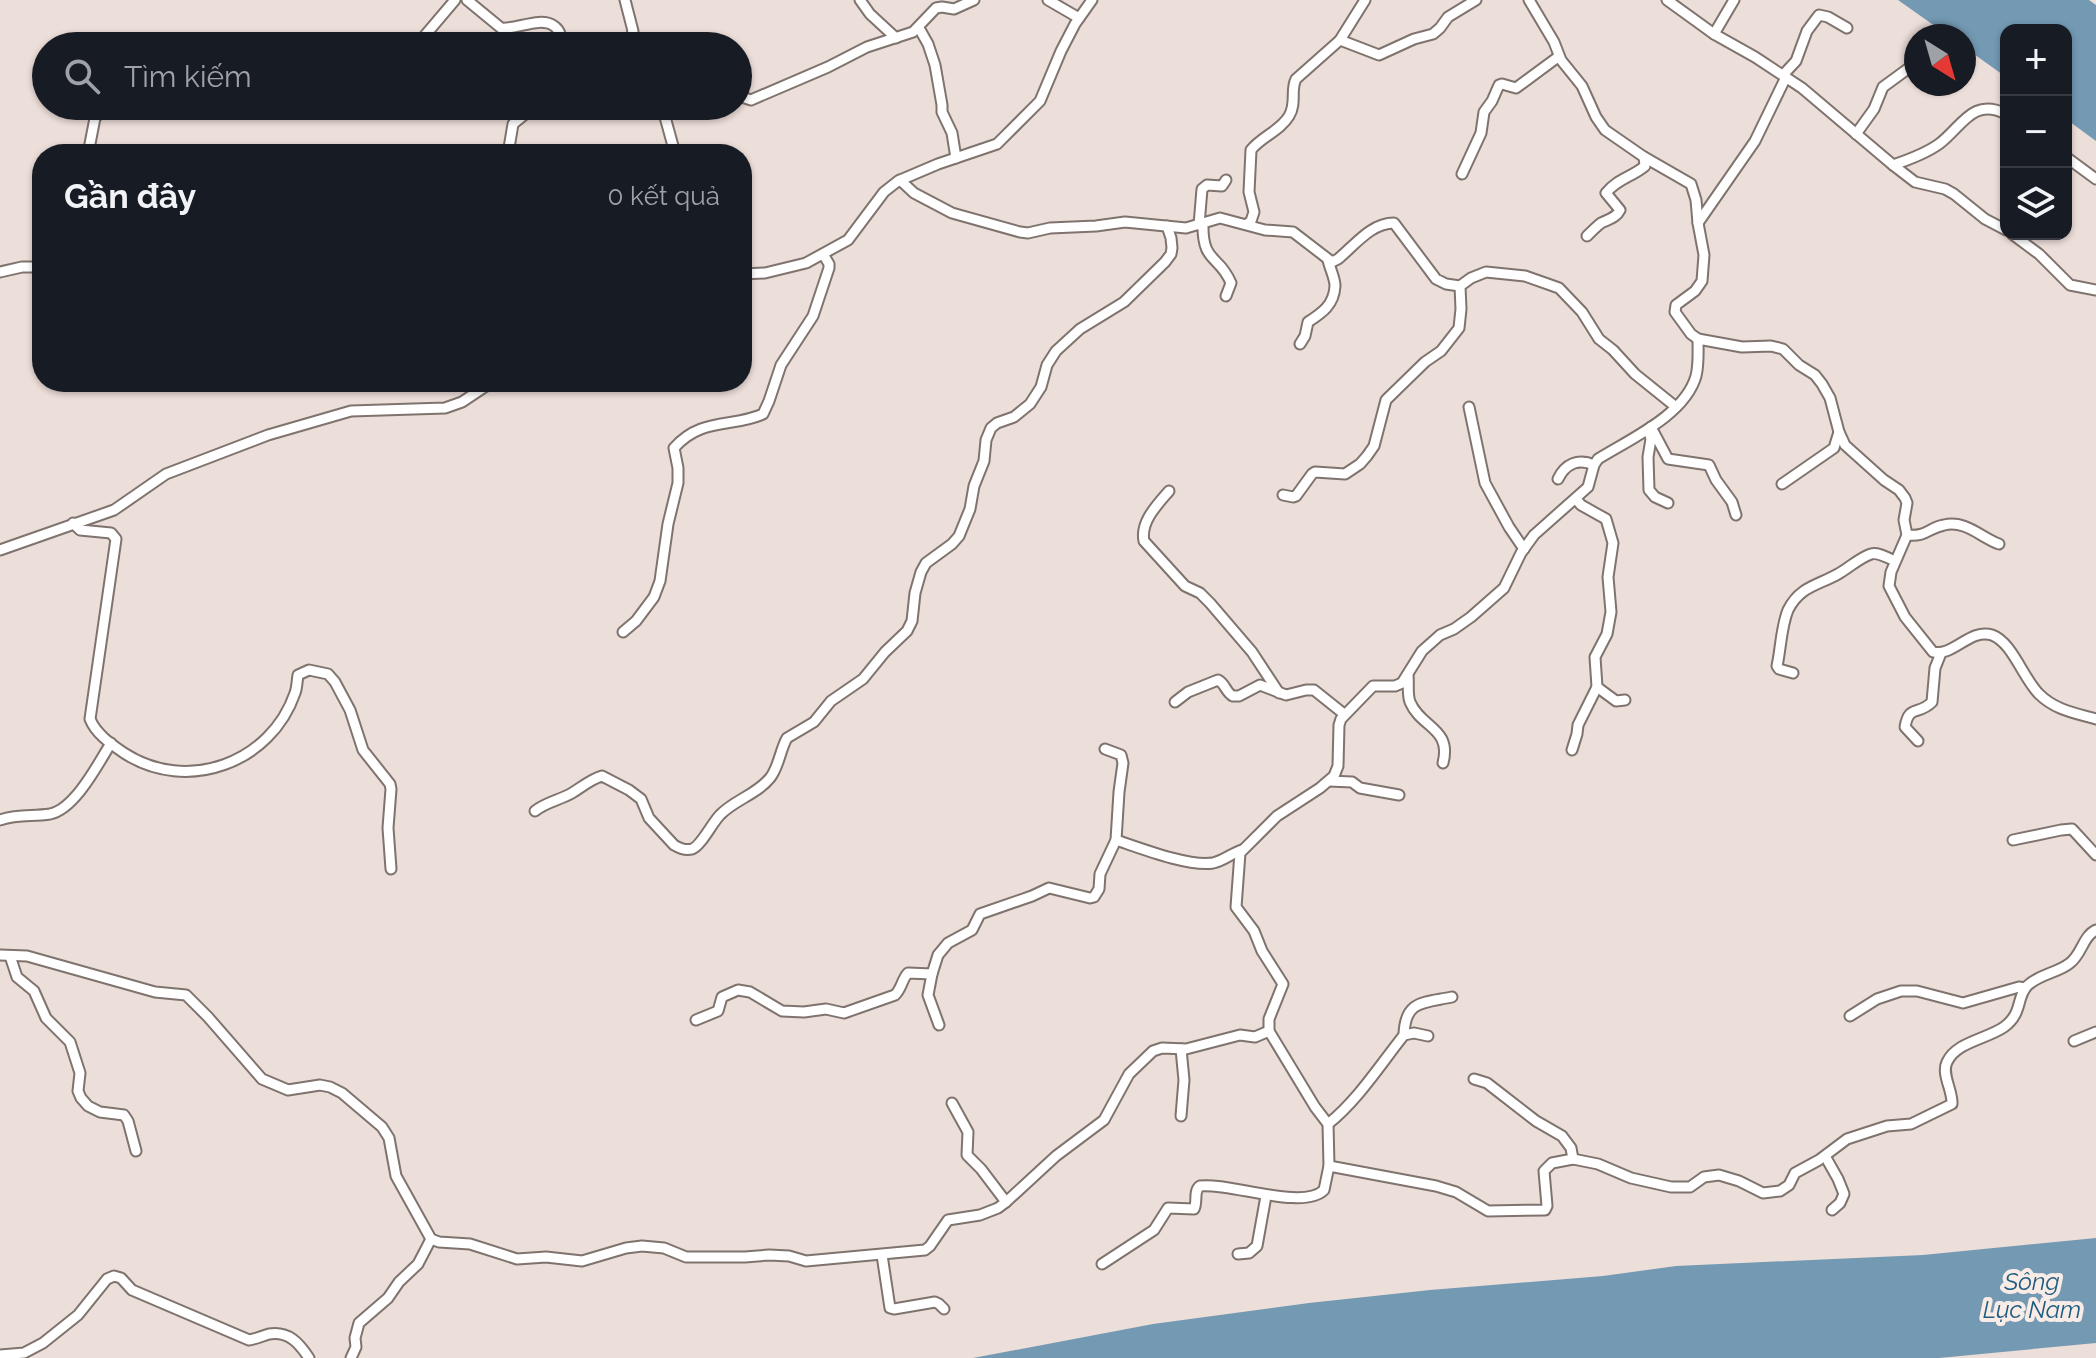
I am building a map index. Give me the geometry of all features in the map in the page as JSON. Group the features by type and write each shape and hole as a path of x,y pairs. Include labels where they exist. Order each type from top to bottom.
{"street":[{"path":"428,32 455,0"},
{"path":"467,0 501,28 541,23 552,25 558,32"},
{"path":"625,0 633,32"},
{"path":"860,0 896,38"},
{"path":"752,100 867,47 919,28 936,8 954,9 974,0"},
{"path":"1048,0 1079,18"},
{"path":"752,274 799,265 823,254 848,240 884,192 900,180 997,144 1036,107 1061,51 1092,0"},
{"path":"1247,224 1254,212 1249,192 1251,150 1288,118 1295,102 1293,82 1340,40 1365,0"},
{"path":"1340,40 1379,55 1433,34 1448,17 1476,0"},
{"path":"1529,0 1554,42 1558,57 1582,86 1605,130 1691,184 1704,255 1702,281 1675,308 1681,322 1698,339 1742,347 1771,346 1783,349 1822,384 1830,398 1845,445 1902,494 1907,503 1904,520 1907,535 1889,582 1891,594 1905,617 1933,652 1941,653 1982,634 1993,636 2008,648 2023,674 2043,698 2072,714 2096,719"},
{"path":"1667,0 1714,34 1814,97 1915,182 1945,189 2000,227"},
{"path":"1714,34 1734,0"},
{"path":"1698,223 1744,160 1785,76 1796,61 1807,31 1819,15 1847,28"},
{"path":"919,28 935,65 942,112 952,133 956,158"},
{"path":"1462,174 1481,133 1484,112 1499,85 1516,88 1558,57"},
{"path":"1856,134 1874,109 1883,87 1904,72"},
{"path":"1893,165 1937,146 1962,121 1982,109 2000,112"},
{"path":"90,144 95,120"},
{"path":"510,144 513,124 518,120"},
{"path":"666,120 672,144"},
{"path":"1587,236 1619,213 1620,210 1606,193 1622,178 1637,173 1645,166 1644,157"},
{"path":"2072,161 2096,179"},
{"path":"900,180 914,193 952,213 1020,232 1125,222 1186,228 1220,218 1265,230 1293,232 1328,260 1335,261 1373,229 1394,223 1436,279 1446,284 1460,286 1486,272 1525,276 1559,288 1582,312 1599,339 1635,374 1676,407"},
{"path":"1226,180 1222,186 1207,185 1202,189 1201,224 1207,252 1229,278 1230,287 1226,296"},
{"path":"535,811 602,776 638,796 649,818 674,845 691,850 727,808 762,786 774,771 787,738 814,722 831,701 863,679 907,631 912,621 912,606 921,572 926,563 956,540 970,509 991,428 1014,417 1030,404 1056,351 1080,329 1124,302 1168,259 1172,248 1167,226"},
{"path":"2023,240 2070,285 2096,290"},
{"path":"623,632 636,621 654,597 660,581 668,524 678,483 674,448 704,426 763,414 781,365 813,316 829,268 823,254"},
{"path":"1300,344 1308,322 1324,312 1333,291 1335,284 1328,260"},
{"path":"0,272 32,267"},
{"path":"1283,495 1296,496 1315,472 1345,474 1367,456 1374,446 1386,400 1425,362 1441,351 1459,328 1460,286"},
{"path":"1116,840 1200,864 1215,862 1242,850 1277,816 1329,781 1338,766 1339,725 1344,714 1372,687 1399,685 1422,651 1440,635 1471,617 1504,588 1534,535 1588,487 1598,459 1649,428 1685,398 1698,368 1698,339"},
{"path":"0,550 114,510 176,469 268,435 351,411 445,408 477,392"},
{"path":"1469,407 1485,483 1524,549"},
{"path":"1649,428 1649,490 1668,503"},
{"path":"1649,428 1668,459 1709,465 1732,502 1736,515"},
{"path":"1782,484 1834,448 1839,432"},
{"path":"1558,479 1569,465 1585,462 1594,465"},
{"path":"1169,491 1144,527 1144,541 1185,586 1200,593 1218,611 1252,652 1279,693"},
{"path":"1572,750 1578,725 1597,687 1595,657 1605,639 1611,612 1608,577 1613,543 1606,519 1576,499"},
{"path":"73,523 80,530 111,533 116,539 90,719 94,728 136,760 176,772 227,765 259,746 280,723 296,691 298,675 309,670 328,674 350,710 363,750 390,784 388,828 391,869"},
{"path":"1907,535 1924,535 1943,525 1960,524 1999,544"},
{"path":"1793,673 1777,666 1788,611 1800,595 1814,584 1871,554 1895,561"},
{"path":"1918,741 1905,727 1907,716 1932,702 1935,668 1941,653"},
{"path":"1408,675 1409,702 1445,744 1443,763"},
{"path":"1175,702 1188,692 1218,680 1233,696 1260,685 1286,695 1314,690 1344,714"},
{"path":"1597,687 1616,701 1625,700"},
{"path":"0,820 17,815 51,814 65,806 85,783 111,743"},
{"path":"939,1025 928,995 938,955 950,940 972,930 983,912 1044,889 1094,897 1099,889 1100,874 1116,840 1123,758 1105,749"},
{"path":"1329,781 1352,782 1360,788 1399,795"},
{"path":"2013,840 2072,829 2096,855"},
{"path":"1102,1264 1157,1227 1168,1208 1194,1209 1196,1191 1200,1186 1221,1186 1266,1196 1316,1197 1324,1190 1329,1166 1328,1124 1269,1031 1269,1019 1283,984 1262,951 1254,931 1236,907 1238,860 1242,850"},
{"path":"1329,1166 1436,1186 1456,1192 1488,1211 1547,1209 1544,1171 1546,1167 1564,1159 1598,1164 1631,1178 1671,1187 1690,1187 1704,1177 1719,1175 1763,1193 1780,1191 1789,1185 1795,1173 1847,1139 1887,1126 1911,1124 1952,1104 1946,1063 1957,1050 2004,1027 2018,1012 2025,988 2066,966 2079,953 2088,935 2096,930"},
{"path":"5,955 33,958 155,992 186,995 262,1079 288,1090 320,1085 342,1093 386,1132 396,1176 431,1239 470,1244 523,1260 546,1257 582,1261 642,1246 664,1248 686,1257 769,1255 806,1261 925,1250 948,1220 980,1215 998,1208 1056,1156 1104,1120 1129,1074 1146,1056 1162,1048 1181,1049 1240,1035 1255,1037 1269,1031"},
{"path":"5,955 17,977 34,991 46,1018 70,1042 80,1073 78,1091 81,1098 100,1112 124,1115 136,1151"},
{"path":"696,1020 716,1013 722,997 738,990 750,992 782,1011 819,1009 848,1012 895,995 908,973 932,974"},
{"path":"1850,1016 1877,999 1901,991 1917,991 1963,1003 2025,988"},
{"path":"1328,1124 1367,1084 1404,1035 1407,1015 1414,1005 1452,997"},
{"path":"2074,1041 2096,1032"},
{"path":"1404,1035 1414,1033 1428,1036"},
{"path":"1181,1049 1184,1080 1181,1116"},
{"path":"1474,1079 1487,1083 1536,1121 1562,1136 1571,1148 1573,1159"},
{"path":"952,1103 968,1132 967,1155 1006,1202"},
{"path":"1825,1156 1844,1194 1832,1210"},
{"path":"1238,1254 1249,1253 1257,1246 1266,1196"},
{"path":"351,1358 356,1347 359,1323 388,1298 418,1264 431,1239"},
{"path":"882,1255 890,1308 935,1302 944,1309"},
{"path":"0,1355 24,1353 43,1343 74,1320 107,1279 114,1276 121,1278 132,1290 249,1340 269,1335 286,1336 297,1342 309,1358"}],"water":[{"path":"1898,0 2089,0 2096,5 2096,141 2072,123 2072,24 2000,24 2000,73 1976,56 1976,24 1932,24"},
{"name":"Sông Lục Nam","path":"2096,1238 2096,1343 1939,1358 973,1358 1153,1324 1430,1290 1603,1276 1676,1266 1923,1255"}]}
